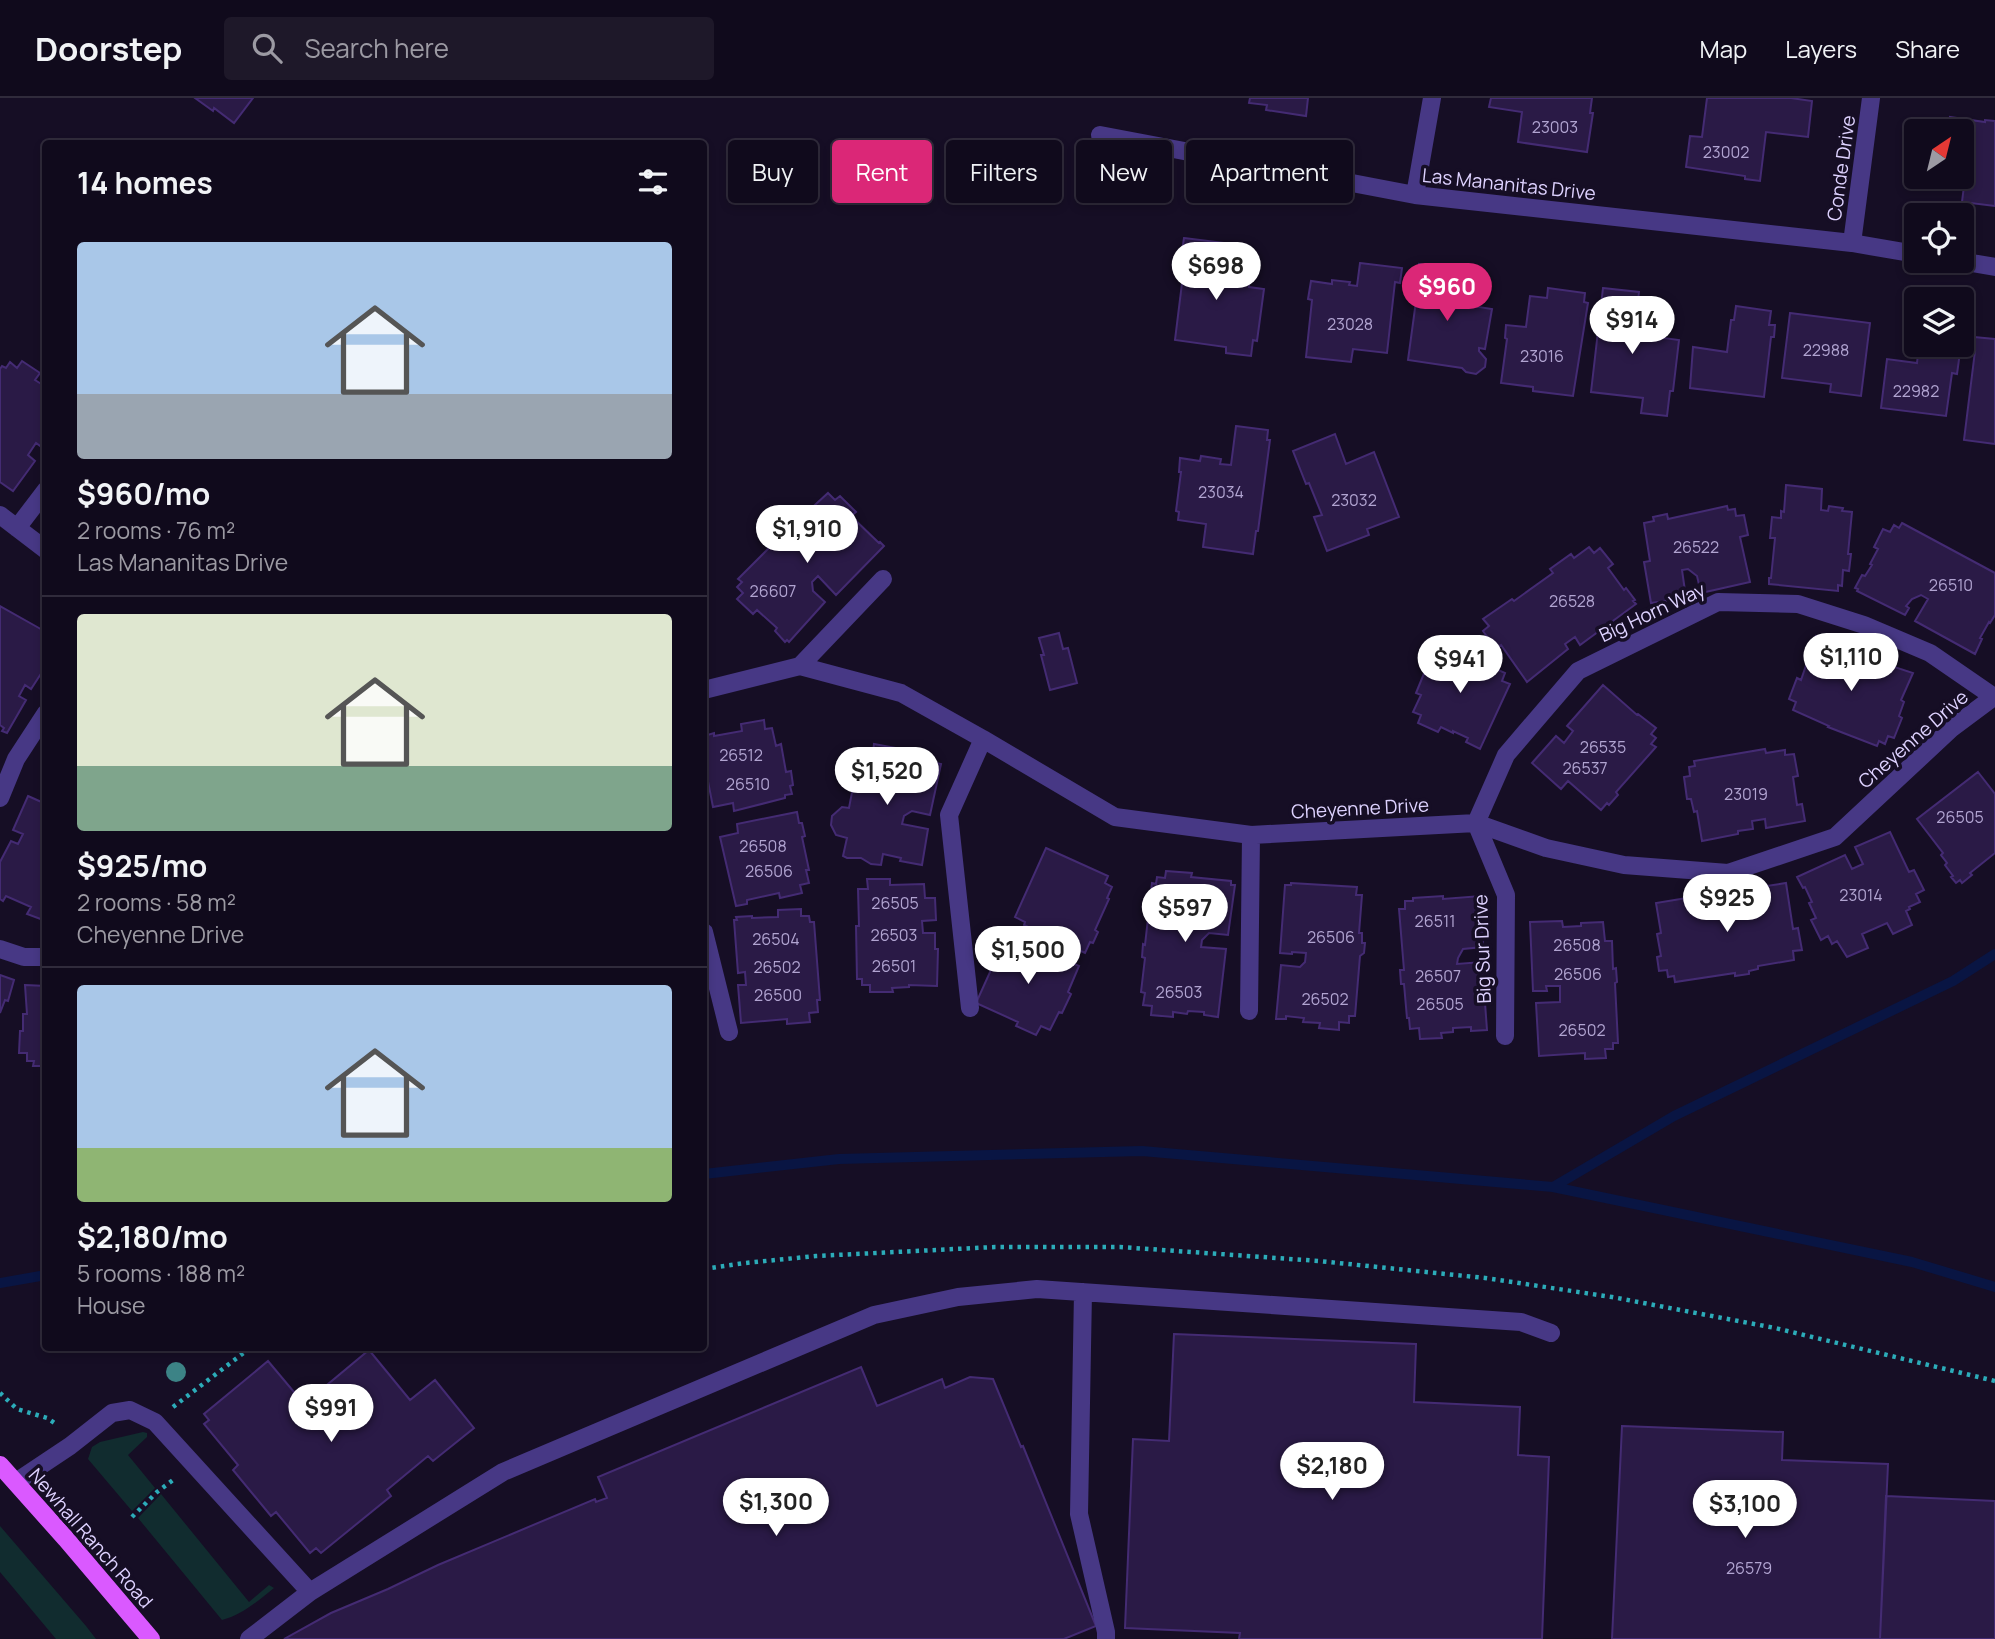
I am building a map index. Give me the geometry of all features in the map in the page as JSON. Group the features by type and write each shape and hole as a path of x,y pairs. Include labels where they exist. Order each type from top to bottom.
{"main road":[{"name":"Newhall Ranch Road","path":"0,1465 151,1639"}],"street":[{"path":"1415,195 1432,98"},
{"name":"Conde Drive","path":"1852,243 1871,98"},
{"name":"Las Mananitas Drive","path":"1100,135 1415,195 1852,243 1904,252"},
{"path":"1974,263 1995,267"},
{"path":"17,528 42,495"},
{"path":"0,515 42,547"},
{"path":"800,666 883,579"},
{"name":"Big Horn Way","path":"1476,823 1506,755 1578,671 1718,602 1798,604 1864,625 1930,653 1995,697"},
{"name":"Cheyenne Drive","path":"707,689 800,666 901,693 1115,817 1251,835 1476,823 1546,848 1624,865 1728,873 1835,837 1952,728 1995,697"},
{"path":"0,798 16,760 42,719"},
{"path":"970,1007 949,815 983,739"},
{"name":"Big Sur Drive","path":"1476,823 1506,895 1505,1036"},
{"path":"1249,1011 1251,835"},
{"path":"707,944 729,1032"},
{"path":"0,949 24,957 42,957"},
{"path":"249,1639 310,1592 503,1472 874,1315 958,1297 1037,1289 1521,1322 1551,1333"},
{"path":"1083,1292 1079,1514 1106,1639"},
{"path":"16,1482 70,1446 112,1413 130,1410 155,1422 310,1592"}],"path":[{"path":"0,1393 7,1401"}],"green space":[{"path":"147,1433 147,1437 128,1455 155,1488 132,1511 88,1459 92,1447 100,1442"},
{"path":"161,1494 249,1602 269,1585 274,1588 243,1611 222,1620 138,1518"},
{"path":"0,1526 96,1639 56,1639 0,1572"}],"building":[{"path":"195,98 253,98 234,123"},
{"path":"1250,98 1308,98 1306,116 1266,110 1267,105 1249,103"},
{"path":"1491,98 1592,98 1590,113 1593,113 1587,152 1518,142 1522,112 1489,107"},
{"path":"1707,98 1791,98 1812,101 1808,137 1766,132 1760,181 1745,179 1745,176 1686,167 1690,136 1702,137"},
{"path":"1974,120 1995,121 1995,206 1962,202 1964,189 1974,189"},
{"path":"1184,238 1225,243 1220,283 1225,284 1226,279 1249,282 1249,287 1264,289 1257,341 1253,340 1251,356 1226,353 1226,347 1175,340 1186,251 1182,251"},
{"path":"1360,263 1402,268 1400,283 1395,282 1387,353 1353,349 1351,362 1306,357 1312,300 1308,299 1311,281 1332,284 1332,280 1350,282 1349,285 1357,286"},
{"path":"1419,264 1464,271 1459,304 1492,309 1485,349 1479,348 1486,359 1485,367 1476,374 1466,372 1462,368 1408,360"},
{"path":"1548,288 1585,293 1584,302 1588,303 1573,396 1533,391 1533,387 1501,383 1507,339 1506,325 1526,327 1530,296 1547,298"},
{"path":"1603,288 1639,292 1634,334 1679,340 1667,416 1641,413 1643,398 1591,392"},
{"path":"1736,306 1771,311 1769,325 1775,325 1774,337 1771,337 1764,397 1690,388 1693,347 1727,352 1731,320 1734,320"},
{"path":"1790,313 1870,323 1861,396 1830,392 1831,384 1782,378"},
{"path":"1974,337 1995,339 1995,444 1964,440 1975,351"},
{"path":"1918,357 1959,357 1957,374 1952,373 1946,416 1881,408 1887,359 1917,363"},
{"path":"22,361 40,373 35,380 42,384 42,447 36,443 28,455 35,461 13,491 0,482 0,369 2,366 6,368 10,362 17,368"},
{"path":"1236,426 1268,430 1267,440 1270,440 1253,554 1203,547 1206,524 1178,520 1179,512 1176,511 1180,458 1200,461 1201,456 1221,459 1220,464 1231,465"},
{"path":"1335,434 1346,464 1374,452 1399,517 1367,529 1369,535 1327,551 1314,517 1322,515 1293,451"},
{"path":"1786,485 1822,489 1821,510 1828,511 1829,506 1852,512 1849,571 1843,570 1842,586 1838,585 1838,591 1769,584 1775,538 1770,538 1772,517 1781,518 1781,511 1784,512"},
{"path":"828,493 835,500 840,496 856,512 851,516 884,546 836,595 818,576 812,582 813,591 825,602 789,642 785,642 775,631 777,628 757,610 753,614 737,599 743,593 737,587 742,582 738,579 781,536 778,534 789,523 792,526"},
{"path":"1727,506 1728,510 1735,509 1736,516 1744,515 1748,535 1740,537 1750,582 1701,593 1697,576 1688,569 1682,570 1686,598 1651,603 1644,562 1650,561 1644,523 1654,521 1653,517 1667,514 1668,519"},
{"path":"1902,523 1995,573 1995,615 1980,638 1982,639 1975,654 1915,621 1928,599 1921,595 1906,606 1909,608 1905,615 1855,588 1872,565 1870,564 1878,549 1874,547 1883,529 1890,532 1894,525 1899,528"},
{"path":"1589,547 1594,553 1600,548 1613,564 1608,568 1636,604 1580,645 1575,637 1565,644 1568,649 1527,682 1501,645 1496,649 1483,631 1489,626 1483,619 1553,573 1550,569 1571,554 1574,558"},
{"path":"0,606 42,630 42,672 31,689 25,685 19,696 26,700 7,733 2,731 4,728 0,725"},
{"path":"1059,633 1063,649 1068,648 1077,683 1050,690 1039,638"},
{"path":"1816,636 1852,649 1848,661 1858,665 1861,656 1913,673 1901,700 1904,702 1899,716 1902,718 1894,738 1888,736 1885,744 1879,741 1877,746 1793,710 1796,702 1789,699 1797,678 1801,680"},
{"path":"1439,643 1505,673 1502,681 1510,684 1480,749 1466,742 1468,738 1453,731 1441,727 1438,732 1418,723 1421,715 1413,712 1421,695 1416,693"},
{"path":"1603,685 1656,728 1651,734 1656,738 1651,744 1656,747 1616,792 1618,795 1601,810 1568,781 1561,789 1532,763 1556,736 1564,743 1573,731 1567,726"},
{"path":"764,720 765,729 772,728 776,746 781,744 786,772 791,771 792,794 734,811 733,803 713,807 707,776 707,735 742,731 741,724"},
{"path":"874,744 896,748 895,755 941,764 930,815 912,811 904,816 902,824 928,829 922,865 900,861 901,858 883,854 881,865 871,864 861,858 843,856 847,838 836,835 831,825 832,816 842,807 849,808 859,756 864,757 865,750 873,752"},
{"path":"1765,749 1766,753 1785,750 1785,755 1794,754 1798,776 1793,777 1797,805 1802,804 1805,821 1766,828 1765,819 1752,821 1753,829 1702,841 1697,811 1694,812 1691,799 1687,799 1684,777 1690,776 1689,767 1695,766 1694,761"},
{"path":"1978,772 1995,794 1995,853 1962,883 1960,880 1956,883 1945,865 1947,863 1941,855 1943,853 1917,819"},
{"path":"28,796 42,802 42,920 27,914 31,907 6,896 3,901 0,899 0,862 11,841 18,844 23,834 13,830"},
{"path":"797,812 805,836 802,837 809,883 800,885 802,893 780,898 779,893 747,900 747,904 736,906 720,837 738,833 737,824"},
{"path":"1890,832 1909,872 1914,870 1924,890 1916,894 1920,902 1906,911 1912,925 1893,934 1887,923 1862,934 1868,948 1847,957 1837,941 1832,944 1828,936 1821,940 1811,920 1816,918 1809,903 1812,902 1797,877 1845,855 1852,869 1863,864 1855,847"},
{"path":"1046,848 1108,876 1105,883 1112,887 1107,898 1109,899 1095,930 1098,932 1085,953 1024,925 1025,922 1015,917"},
{"path":"1166,871 1192,873 1191,877 1231,881 1231,885 1235,885 1228,935 1209,933 1202,940 1201,947 1226,949 1218,1017 1204,1015 1204,1012 1188,1011 1187,1014 1173,1012 1173,1017 1151,1015 1152,1006 1143,1005 1145,993 1141,992 1145,958 1142,957 1152,883 1156,884 1157,877 1165,878"},
{"path":"867,879 890,879 890,885 924,884 925,898 935,898 936,920 922,921 923,933 935,933 935,949 938,949 937,986 909,985 892,988 893,992 870,992 870,985 862,985 862,979 857,979 858,889 868,889"},
{"path":"1291,883 1357,887 1356,895 1362,895 1359,933 1362,933 1362,943 1365,943 1364,953 1360,956 1355,1016 1349,1016 1349,1023 1339,1022 1339,1030 1319,1028 1320,1023 1303,1022 1304,1018 1286,1016 1286,1019 1276,1019 1281,965 1300,967 1305,962 1306,953 1280,953 1285,885"},
{"path":"1786,883 1793,929 1798,928 1802,950 1793,951 1794,960 1758,966 1758,969 1749,971 1749,974 1735,976 1735,973 1675,982 1674,976 1668,977 1667,970 1659,971 1657,957 1661,956 1657,934 1661,933 1656,903 1705,895 1708,914 1722,912 1719,893"},
{"path":"1443,896 1443,899 1481,896 1483,947 1463,949 1457,964 1482,962 1487,1030 1453,1028 1453,1032 1441,1033 1442,1038 1420,1039 1419,1028 1410,1029 1404,984 1401,984 1400,970 1404,970 1399,909 1405,909 1405,901 1413,901 1413,898"},
{"path":"801,909 801,916 809,916 810,922 814,922 820,1000 817,1000 818,1012 809,1013 810,1022 787,1024 787,1019 741,1023 738,985 746,985 745,972 738,973 734,920 737,920 736,917 778,917 778,910"},
{"path":"1562,921 1563,927 1603,922 1605,941 1612,941 1613,969 1616,968 1617,982 1618,1043 1613,1043 1613,1049 1605,1049 1606,1058 1585,1059 1585,1053 1539,1056 1536,1003 1560,1002 1560,986 1546,986 1547,991 1533,991 1530,922"},
{"path":"1004,941 1022,950 1026,942 1079,966 1068,992 1071,994 1050,1030 1041,1026 1036,1035 1016,1026 1018,1022 976,1003"},
{"path":"0,975 14,980 8,1001 5,1000 0,1013"},
{"path":"25,985 42,986 42,1066 33,1066 34,1061 27,1061 27,1053 19,1053 23,1014 27,1014"},
{"path":"1174,1334 1416,1344 1414,1402 1520,1407 1518,1455 1549,1457 1542,1639 1239,1639 1240,1633 1125,1628 1133,1439 1169,1441"},
{"path":"370,1351 410,1400 435,1380 474,1428 433,1461 428,1456 387,1490 391,1496 321,1553 316,1548 310,1553 276,1512 271,1516 233,1470 238,1465 204,1424 209,1420 204,1414 268,1361 304,1404"},
{"path":"861,1367 877,1406 942,1379 945,1388 970,1377 993,1379 1096,1626 1064,1639 284,1639 331,1613 438,1565 595,1499 596,1502 607,1498 598,1477"},
{"path":"1622,1426 1783,1432 1782,1460 1888,1464 1880,1639 1612,1639"},
{"path":"1886,1496 1995,1501 1995,1639 1880,1639"}],"waterway":[{"path":"1553,1187 1674,1116 1953,981 1995,954"},
{"path":"707,1174 839,1159 1142,1151 1553,1187 1912,1262 1995,1287"},
{"path":"0,1283 42,1276"}]}
